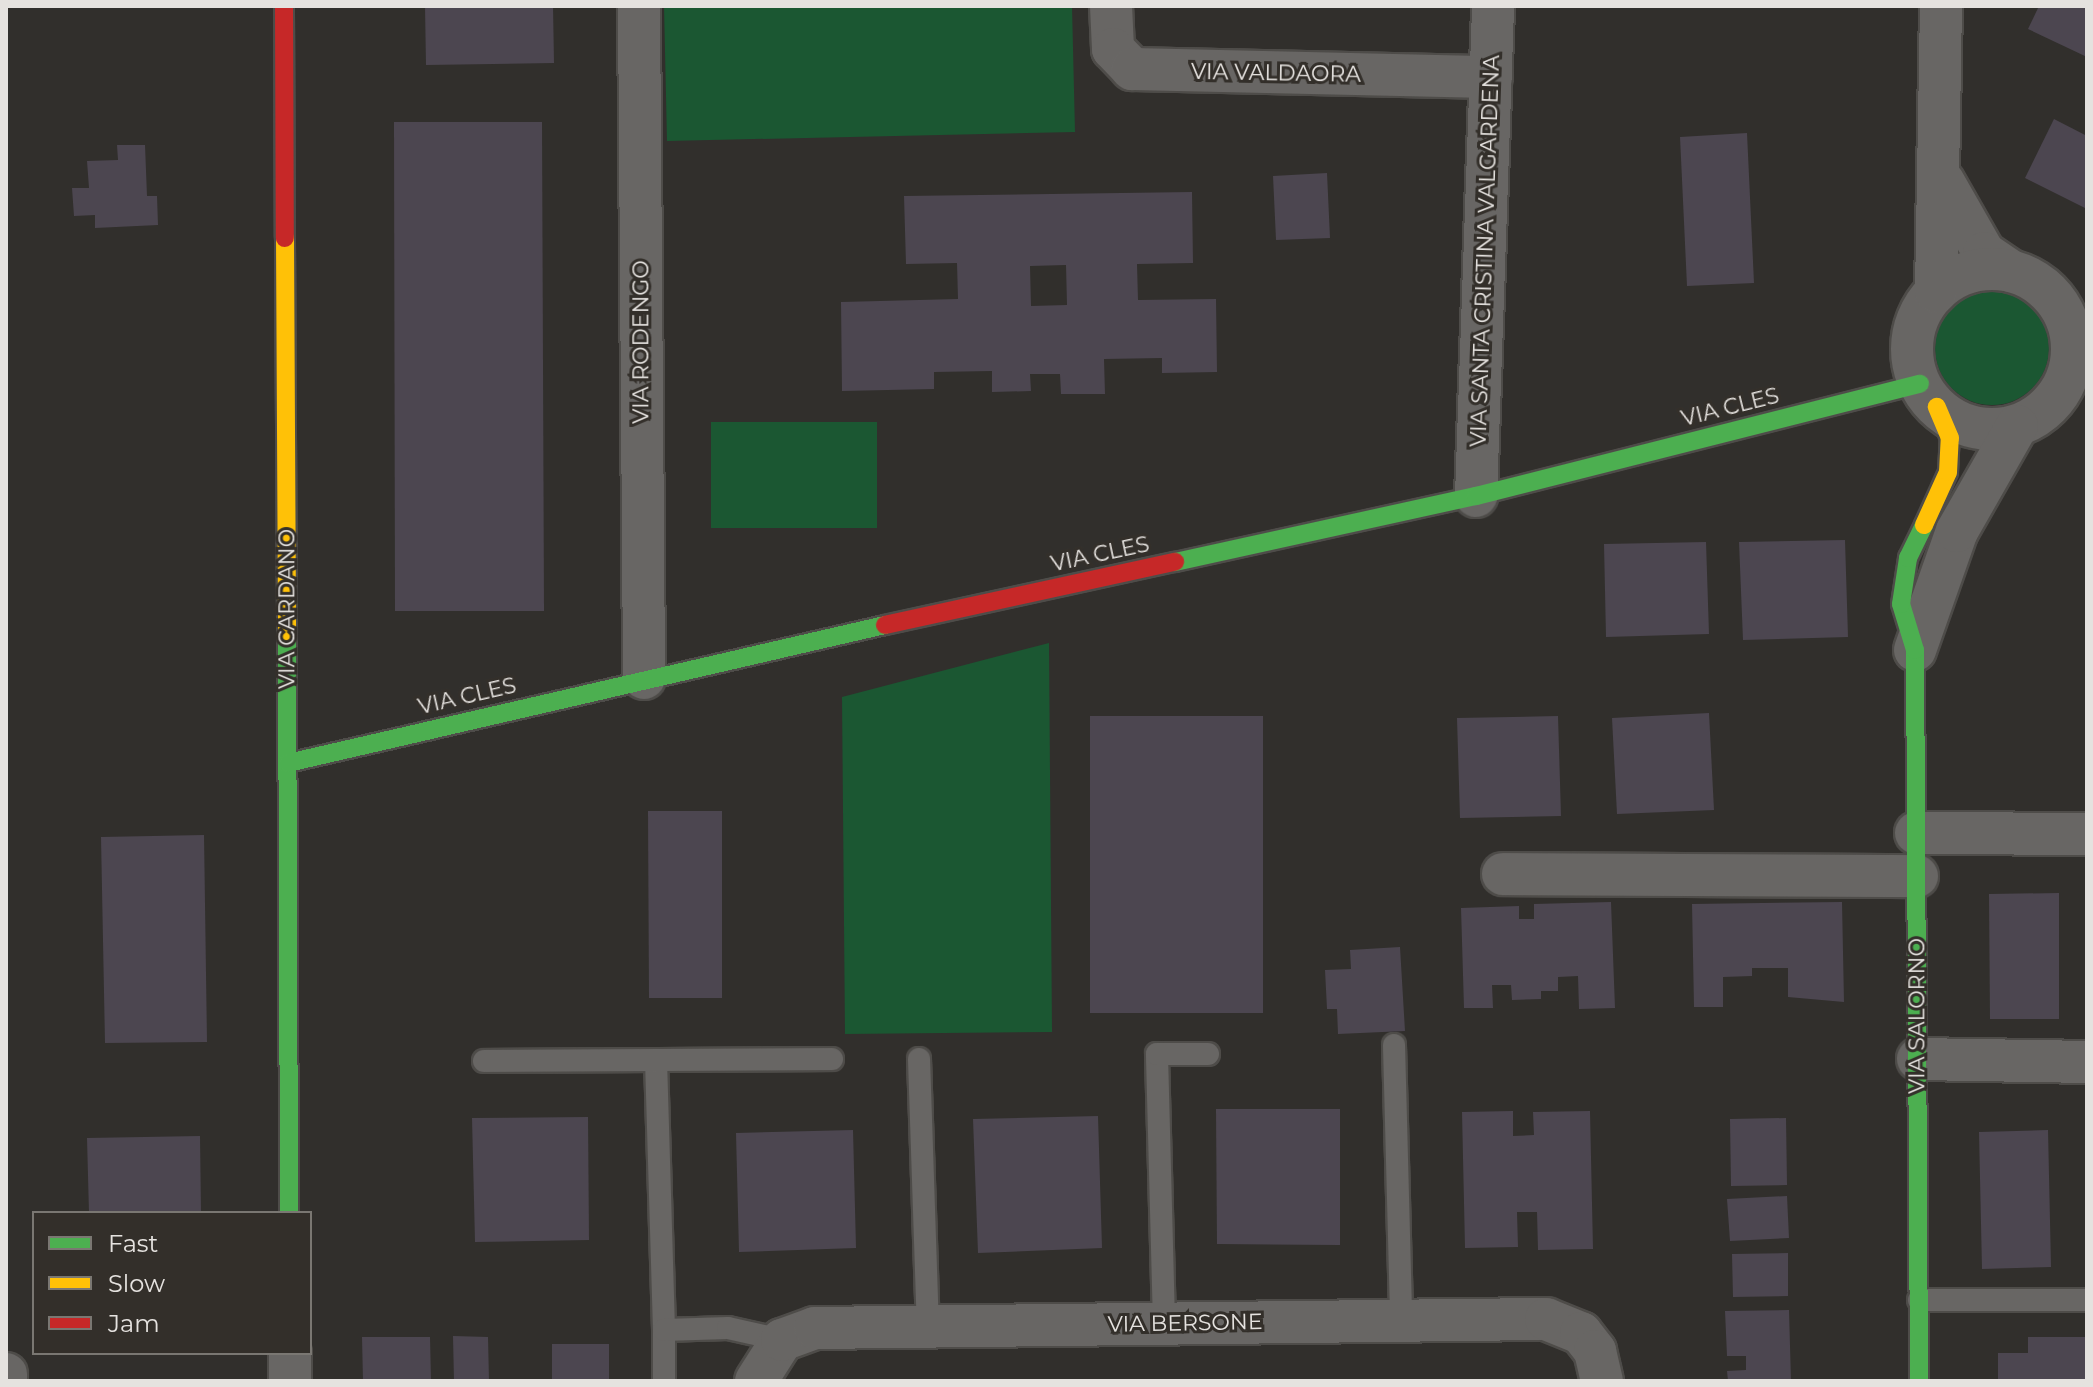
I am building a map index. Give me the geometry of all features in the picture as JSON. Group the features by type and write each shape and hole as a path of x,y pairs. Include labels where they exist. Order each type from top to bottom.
{"street":[{"name":"VIA CARDANO","path":"284,6 289,1211"},
{"name":"VIA RODENGO","path":"639,6 644,678"},
{"name":"VIA VALDAORA","path":"1111,6 1113,49 1132,69 1491,77"},
{"name":"VIA SANTA CRISTINA VALGARDENA","path":"1476,496 1493,6"},
{"path":"1939,173 1984,253 2011,271 2035,281 2054,298 2080,344 2059,394 2017,426 1975,427 1929,396 1913,335 1936,292 1941,6"},
{"path":"1936,292 1971,273 2011,271"},
{"name":"VIA CLES","path":"288,763 644,678 1929,396"},
{"name":"VIA SALORNO","path":"1919,1381 1915,650 1901,604 1903,577 1948,472 1950,438 1929,396"},
{"name":"VIA SALORNO","path":"1915,650 1957,531 2017,426"},
{"path":"1916,833 2087,834"},
{"path":"1503,874 1917,876"},
{"path":"1918,1059 2087,1062"},
{"name":"VIA BERSONE","path":"782,1340 815,1328 1546,1319 1563,1323 1581,1333 1595,1351 1602,1381"},
{"path":"756,1381 782,1340"},
{"path":"290,1355 290,1381"},
{"path":"6,1374 6,1381"}],"lane":[{"path":"1394,1045 1401,1320"},
{"path":"1164,1323 1157,1054 1208,1054"},
{"path":"484,1061 832,1059"},
{"path":"919,1059 928,1327"},
{"path":"656,1060 664,1381"},
{"path":"1919,1300 2087,1300"},
{"path":"664,1330 728,1328 782,1340"}],"green space":[{"path":"664,6 1072,6 1075,132 667,141"},
{"path":"1992,291 2014,296 2032,308 2044,326 2049,348 2044,370 2032,388 2014,400 1992,405 1970,400 1952,388 1940,370 1935,348 1940,326 1952,308 1970,296"},
{"path":"711,422 877,422 877,528 711,528"},
{"path":"1049,643 1052,1032 845,1034 842,697"}],"building":[{"path":"425,6 553,6 554,63 426,65"},
{"path":"2039,6 2087,6 2087,57 2028,29"},
{"path":"2054,119 2087,136 2087,209 2025,178"},
{"path":"394,122 542,122 544,611 395,611"},
{"path":"1747,133 1754,283 1687,286 1680,137"},
{"path":"117,145 145,145 147,196 157,196 158,225 95,228 95,215 74,216 72,188 89,188 87,161 118,160"},
{"path":"1327,173 1330,238 1276,240 1273,176"},
{"path":"1192,192 1193,263 1137,264 1138,300 1216,299 1217,372 1162,373 1162,358 1104,359 1105,394 1061,394 1060,374 1030,374 1031,391 992,392 992,371 934,372 934,389 842,391 841,302 958,299 957,263 906,264 904,196","holes":["1066,265 1067,305 1031,306 1030,266"]},
{"path":"1845,540 1848,637 1743,640 1739,542"},
{"path":"1706,542 1709,634 1606,637 1604,544"},
{"path":"1709,713 1714,810 1617,814 1612,718"},
{"path":"1090,716 1263,716 1263,1013 1090,1013"},
{"path":"1558,716 1561,816 1460,818 1457,718"},
{"path":"648,811 722,811 722,998 649,998"},
{"path":"204,835 207,1042 105,1043 101,837"},
{"path":"2059,893 2059,1019 1990,1019 1989,894"},
{"path":"1611,902 1615,1008 1579,1009 1578,976 1558,977 1558,991 1541,991 1541,999 1512,1000 1511,985 1492,985 1493,1008 1464,1008 1461,908 1519,906 1519,919 1534,919 1534,904"},
{"path":"1842,902 1844,1002 1788,997 1788,968 1752,968 1752,976 1723,977 1723,1007 1694,1007 1692,904"},
{"path":"1400,947 1405,1031 1338,1034 1337,1009 1327,1009 1325,970 1351,969 1350,950"},
{"path":"1216,1109 1340,1109 1340,1245 1217,1244"},
{"path":"1513,1111 1513,1136 1534,1135 1533,1112 1590,1111 1593,1249 1538,1250 1537,1212 1517,1212 1518,1247 1465,1248 1462,1112"},
{"path":"1098,1116 1102,1248 978,1253 973,1119"},
{"path":"588,1117 589,1240 475,1242 472,1118"},
{"path":"1786,1118 1787,1185 1731,1186 1730,1119"},
{"path":"853,1130 856,1248 739,1252 736,1133"},
{"path":"2048,1130 2051,1267 1982,1269 1979,1132"},
{"path":"200,1136 201,1211 89,1211 87,1138"},
{"path":"1787,1196 1789,1238 1730,1241 1727,1199"},
{"path":"1788,1253 1788,1296 1733,1297 1732,1254"},
{"path":"1789,1310 1791,1381 1728,1381 1727,1371 1746,1370 1746,1356 1727,1356 1725,1311"},
{"path":"453,1336 488,1337 489,1381 454,1381"},
{"path":"362,1337 430,1337 431,1381 363,1381"},
{"path":"2028,1337 2087,1337 2087,1381 1998,1381 1998,1353 2028,1353"},
{"path":"552,1344 609,1344 609,1381 552,1381"}],"traffic: fast":[{"path":"1175,562 1476,496 1920,384"},
{"path":"1919,1381 1915,650 1901,604 1908,558 1924,525"},
{"path":"288,763 885,625"},
{"path":"287,633 289,1211"}],"traffic: slow":[{"path":"285,238 287,633"},
{"path":"1924,525 1948,472 1950,438 1937,407"}],"traffic: jam":[{"path":"284,6 285,238"},
{"path":"885,625 1175,562"}]}
